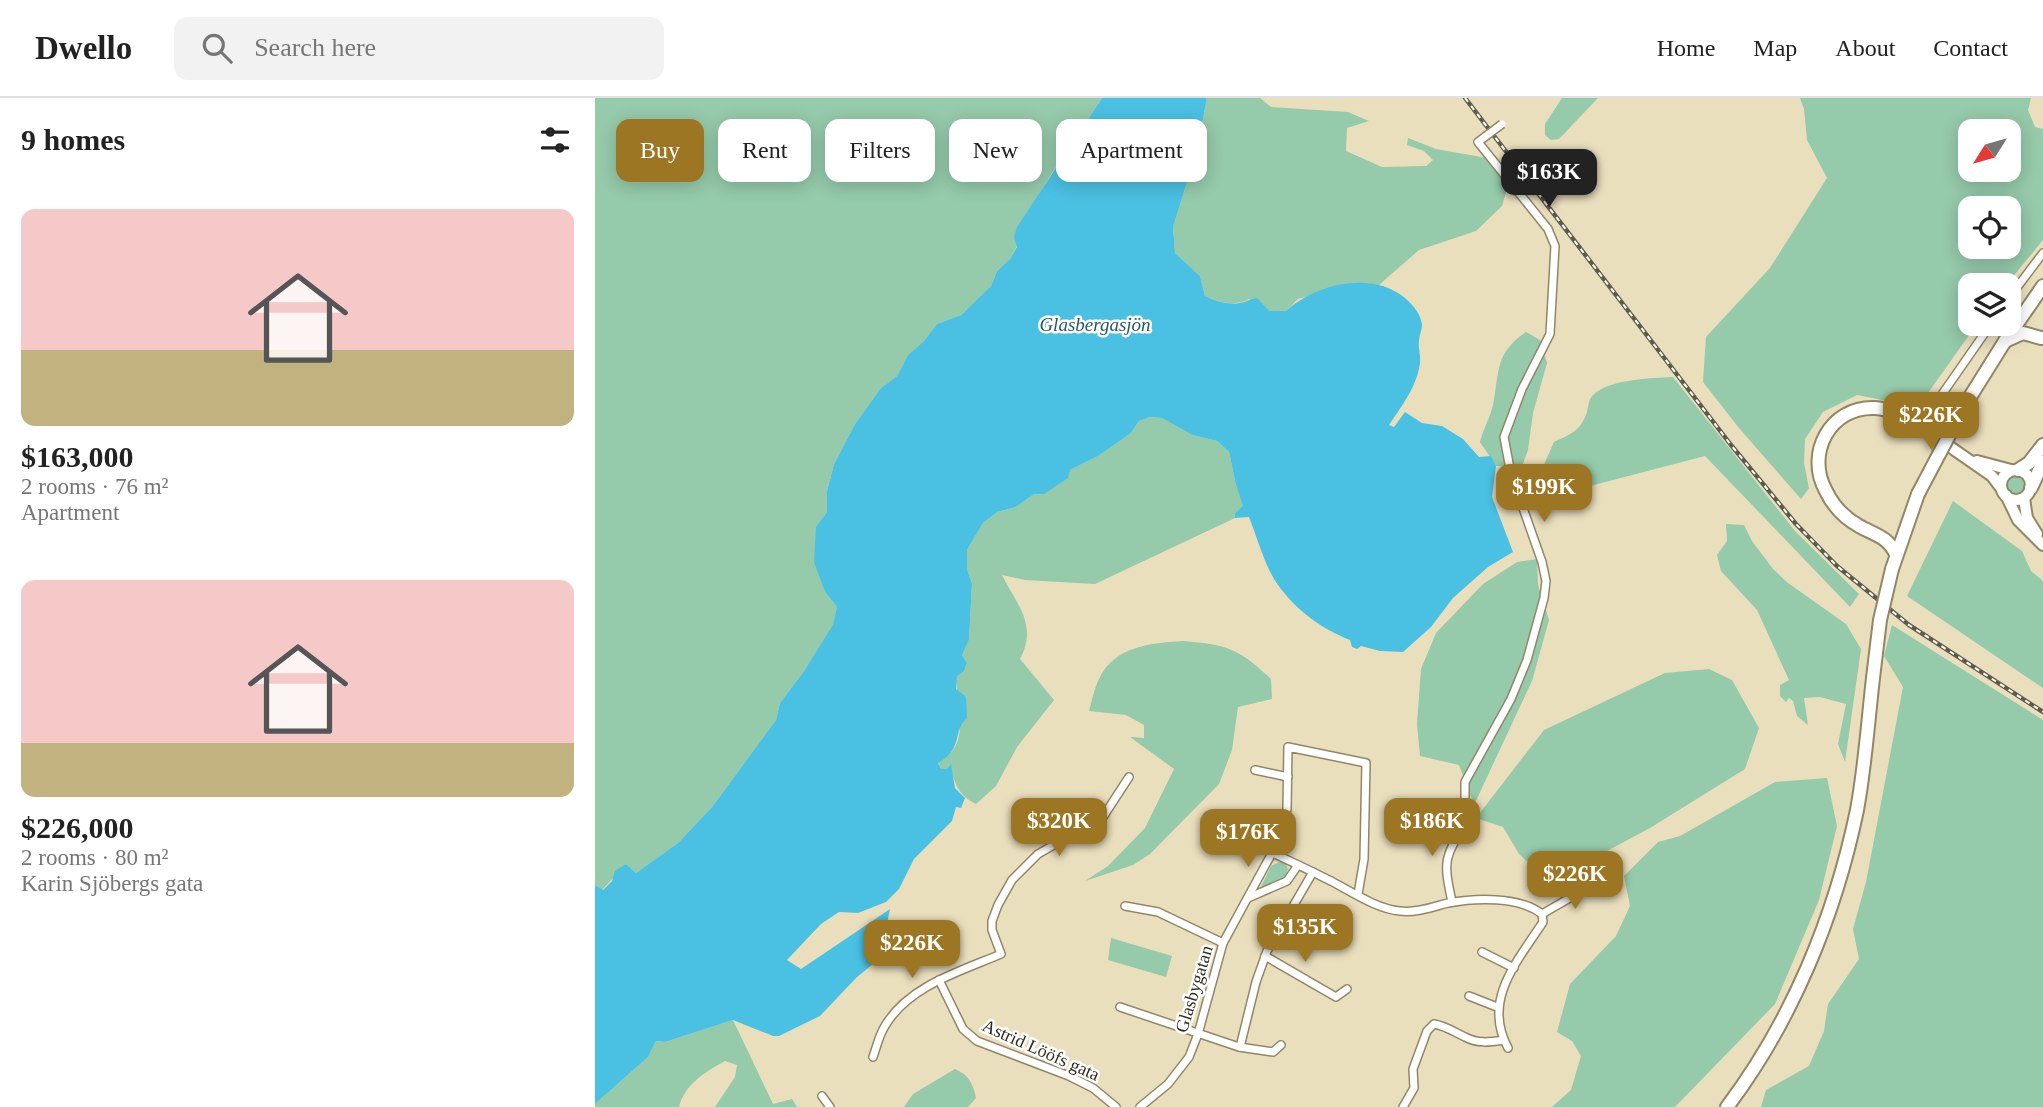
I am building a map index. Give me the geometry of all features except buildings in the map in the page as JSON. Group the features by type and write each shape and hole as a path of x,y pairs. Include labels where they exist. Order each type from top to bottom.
{"main road":[{"path":"1727,1107 1755,1066 1791,1002 1828,915 1857,810 1880,620 1905,527 1918,494 1965,405 2043,286"},
{"path":"2029,306 2032,323 2042,339"},
{"path":"2005,341 2022,333 2042,339"},
{"path":"1896,554 1881,535 1851,520 1830,499 1819,473 1819,446 1826,432 1838,420 1865,409 1894,413 1920,426"},
{"path":"2015,470 2029,463 2043,445"},
{"path":"2027,493 2043,462"},
{"path":"1881,535 1905,527"}],"street":[{"path":"1465,797 1465,782 1511,699 1527,660 1541,611 1546,581 1542,562 1511,474 1504,437 1522,389 1550,334 1555,246 1549,229 1478,142 1505,121"},
{"path":"2021,282 2043,253"},
{"path":"1983,336 1920,426 1992,476 2004,492 2018,520 2043,543"},
{"path":"1959,452 1977,461 2015,470 2030,478 2027,518 2043,543"},
{"path":"2004,492 2003,477 2015,470"},
{"path":"2004,492 2014,499 2027,493"},
{"name":"Glasbygatan","path":"1140,1107 1168,1084 1189,1057 1223,943 1273,853 1285,819 1288,747 1366,763 1364,859 1357,894"},
{"path":"1255,771 1288,777"},
{"path":"873,1057 881,1033 894,1013 920,991 939,980 1001,954 993,935 992,921 1012,880 1038,854 1103,817 1129,778"},
{"path":"1452,902 1447,882 1447,855 1466,822"},
{"path":"1215,827 1398,911 1480,900 1516,903 1542,914"},
{"path":"1247,898 1287,881 1298,865"},
{"path":"1240,1047 1255,982 1265,957 1275,934 1313,872"},
{"path":"1542,914 1594,884"},
{"path":"1125,906 1158,912 1223,943"},
{"path":"1508,1048 1497,1007 1514,968 1543,922 1542,914"},
{"path":"1482,952 1514,968"},
{"path":"1265,957 1336,997 1347,989"},
{"name":"Astrid Lööfs gata","path":"939,980 963,1028 977,1041 1069,1076 1093,1088 1116,1107"},
{"path":"1469,996 1497,1007"},
{"path":"1120,1007 1240,1047 1273,1052 1281,1045"},
{"path":"1403,1107 1414,1088 1413,1069 1427,1031 1434,1024 1443,1025 1466,1038 1483,1043 1504,1040"},
{"path":"822,1096 830,1107"}],"green space":[{"path":"595,98 1102,98 1088,119 1056,119 1056,167 1039,194 1010,259 997,271 991,286 961,315 937,324 924,341 908,355 897,376 881,388 855,424 834,464 827,491 827,512 816,528 825,592 837,607 834,625 780,703 776,720 712,807 678,843 636,873 626,864 602,890 595,885"},
{"path":"1207,98 1260,98 1271,107 1348,112 1369,121 1347,128 1346,151 1382,167 1426,166 1433,160 1424,151 1407,145 1408,138 1436,149 1487,158 1509,182 1502,206 1476,231 1419,250 1379,285 1356,283 1298,299 1286,311 1269,311 1249,299 1233,303 1221,302 1205,296 1200,276 1175,253 1173,227 1187,182 1207,182 1207,119 1203,119"},
{"path":"1562,98 1598,98 1559,139 1551,140 1545,135 1545,124"},
{"path":"1800,98 2031,98 2028,110 2035,127 2043,129 2043,240 2016,273 1958,273 1958,336 1968,336 1918,407 1857,395 1823,412 1805,439 1804,463 1809,488 1801,499 1703,382 1706,337 1770,268 1827,178 1807,140 1804,109"},
{"path":"1526,332 1540,340 1547,363 1533,413 1528,450 1522,466 1496,466 1480,442 1493,405 1503,356"},
{"path":"1673,377 1795,531 1859,594 1850,607 1705,456 1548,497 1542,469 1554,442 1580,425 1590,399 1596,392 1628,381"},
{"path":"1150,417 1162,418 1192,435 1217,441 1229,452 1244,506 1235,513 1235,518 1095,584 1025,580 1002,575 1026,625 1027,636 1020,659 1054,700 1017,747 996,786 976,804 958,788 950,765 941,770 938,762 956,746 959,735 960,712 956,676 964,671 967,663 962,655 969,640 972,584 967,569 967,550 983,523 997,512 1016,507 1034,494 1044,493 1070,470 1098,456 1131,433 1139,421"},
{"path":"2016,475 2023,478 2026,485 2023,492 2016,495 2009,492 2006,485 2009,478"},
{"path":"1953,501 2022,551 2031,571 2043,581 2043,688 1907,596"},
{"path":"1726,524 1744,525 1752,541 1773,569 1788,583 1846,624 1861,649 1845,762 1838,744 1846,704 1820,697 1804,698 1808,725 1797,716 1793,701 1789,698 1786,702 1780,696 1780,685 1789,680 1757,610 1721,571 1717,555 1727,541"},
{"path":"1537,559 1538,585 1549,620 1532,681 1474,805 1459,765 1420,756 1417,724 1421,669 1436,633 1483,584 1517,562"},
{"path":"1892,625 2043,720 2043,1107 1761,1107 1766,1090 1809,1066 1824,1031 1828,1004 1859,959 1853,929 1866,882 1903,687 1884,656"},
{"path":"1183,641 1211,644 1241,654 1271,679 1272,699 1238,707 1232,750 1219,784 1150,854 1133,865 1085,881 1108,866 1145,828 1174,769 1130,737 1144,738 1144,725 1126,715 1089,711 1097,683 1114,659 1124,653 1146,645"},
{"path":"1709,669 1732,680 1759,728 1745,769 1650,828 1592,859 1540,873 1519,854 1503,827 1476,818 1544,730 1665,673"},
{"path":"1827,778 1837,826 1819,900 1775,1004 1675,1107 1552,1107 1571,1090 1581,1056 1572,1041 1557,1032 1570,984 1616,936 1630,906 1624,876 1658,842 1680,836 1775,782"},
{"path":"1280,862 1286,864 1288,869 1285,877 1261,887 1271,866"},
{"path":"1111,938 1172,956 1166,977 1108,960"},
{"path":"733,1020 773,1104 792,1099 797,1107 715,1107 735,1077 737,1065 725,1061 691,1085 679,1107 595,1107 595,1104 648,1057 656,1041 665,1042"},
{"path":"955,1069 970,1080 973,1088 976,1098 968,1107 904,1107 913,1094"}],"water":[{"name":"Glasbergasjön","path":"1102,98 1207,98 1203,119 1088,119"},
{"name":"Glasbergasjön","path":"1056,168 1056,182 1187,182 1173,227 1175,253 1200,276 1205,296 1231,303 1257,298 1269,311 1286,311 1312,294 1344,284 1377,284 1392,289 1411,304 1422,325 1418,371 1404,403 1389,425 1394,427 1405,412 1422,423 1442,426 1463,439 1479,457 1491,456 1496,466 1492,497 1513,552 1488,567 1453,598 1431,627 1403,652 1380,651 1361,646 1357,649 1352,647 1350,640 1307,615 1289,599 1274,579 1249,517 1235,518 1235,513 1243,506 1229,452 1217,441 1192,435 1162,418 1150,417 1139,421 1131,433 1098,456 1070,470 1068,478 1044,494 1034,494 1016,507 997,512 983,523 967,550 967,569 972,584 969,640 962,655 967,663 964,671 957,676 956,689 966,697 967,718 960,729 955,746 946,758 938,763 941,769 946,769 951,764 955,788 965,798 961,808 956,807 952,821 914,859 899,889 886,902 858,913 839,912 821,924 787,960 801,969 890,909 880,958 856,978 820,1016 779,1036 733,1020 665,1042 656,1041 648,1057 595,1104 595,885 603,890 612,881 615,871 626,864 636,873 678,843 712,807 776,720 780,703 833,625 837,607 825,592 814,562 816,527 827,512 827,491 834,464 855,424 881,388 897,376 908,355 924,341 937,324 961,315 991,286 997,271 1010,259 1017,247 1014,237 1017,227"}],"railway":[{"path":"1465,98 1731,445 1796,524 1837,566 1909,625 2043,712"}]}
